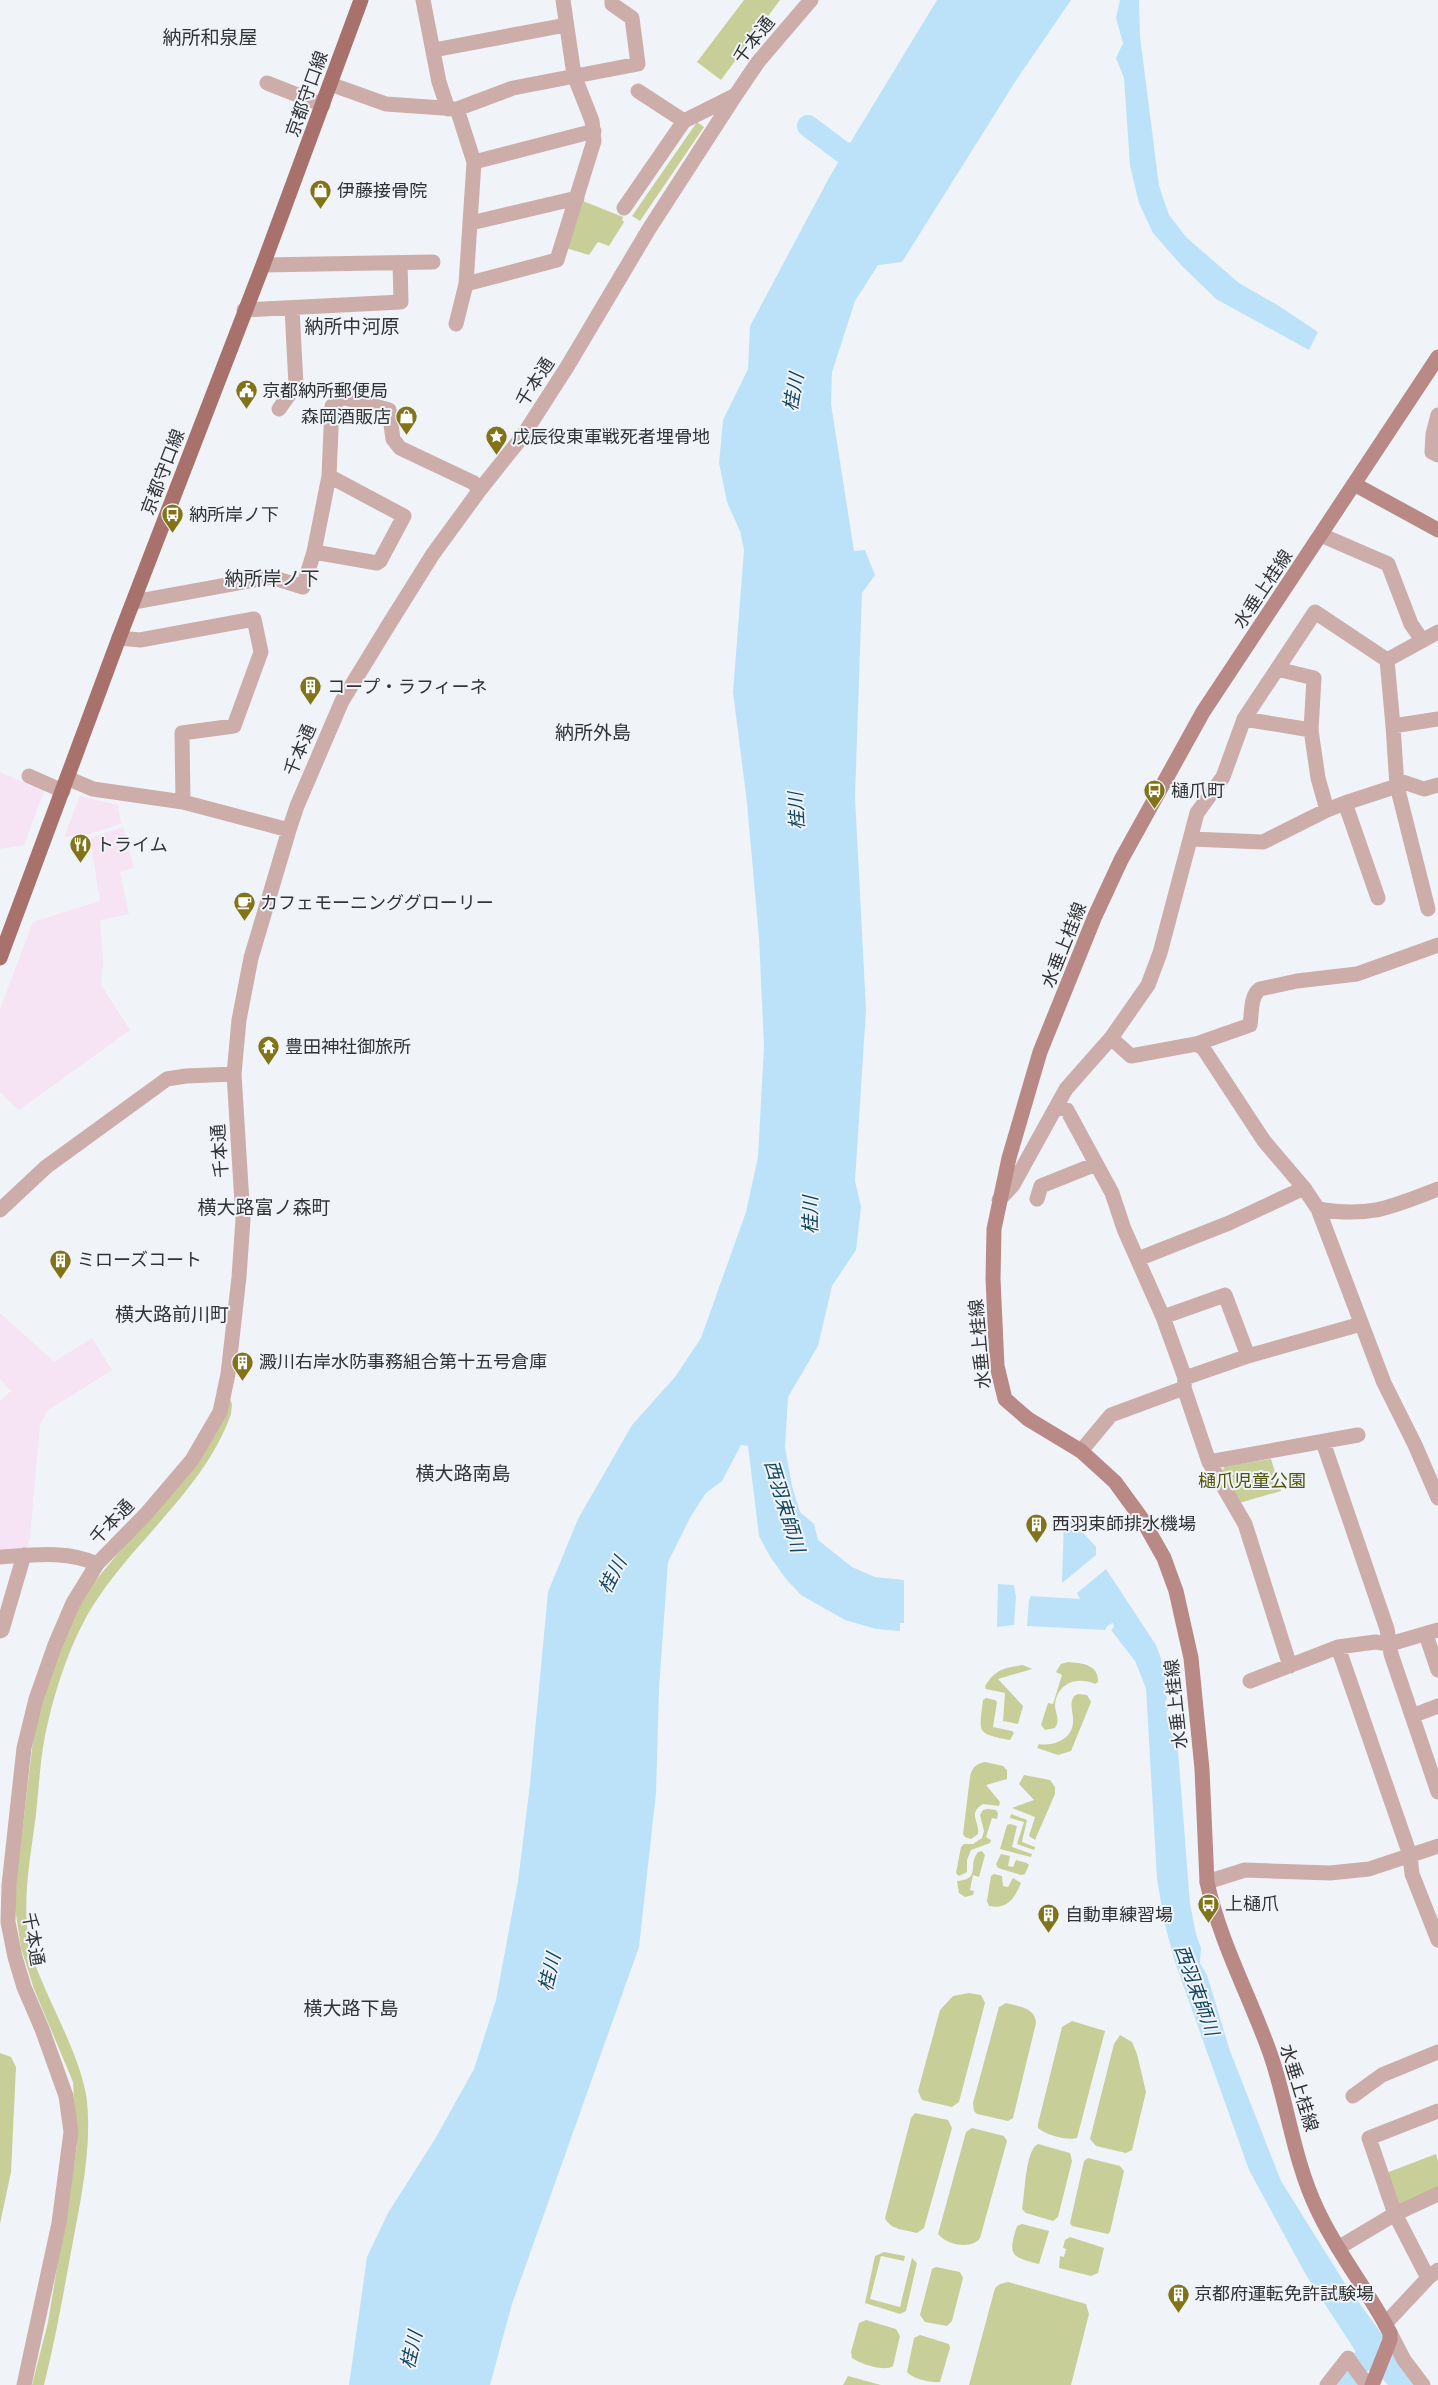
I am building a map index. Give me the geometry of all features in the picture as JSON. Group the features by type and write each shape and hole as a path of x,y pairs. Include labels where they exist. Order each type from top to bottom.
{"main road":[{"name":"京都守口線","path":"0,958 119,638 244,310 263,265 361,0"},
{"name":"水垂上桂線","path":"1388,2332 1316,2207 1306,2182 1270,2054 1219,1928 1207,1882 1202,1769 1192,1667 1184,1621 1176,1591 1164,1558 1142,1519 1114,1482 1082,1451 1015,1409 1004,1399 997,1366 993,1279 994,1229 999,1200 1040,1052 1095,916 1121,860 1203,712 1438,357"},
{"path":"1354,484 1438,530"},
{"path":"1368,2383 1388,2332"}],"street":[{"path":"424,0 439,82 453,109 474,162 466,284 456,324"},
{"path":"466,284 557,260 594,141 594,131 574,75 563,0"},
{"path":"330,84 386,104 453,109 513,88 638,64 632,18 612,4 612,0"},
{"name":"千本通","path":"24,2385 58,2224 71,2132 66,2096 24,1987 15,1957 8,1922 8,1885 24,1748 36,1699 55,1645 74,1602 97,1564 146,1514 192,1460 220,1412 228,1374 239,1277 243,1220 234,1074 239,1020 251,958 289,830 297,806 342,701 433,554 479,491 522,437 562,375 649,229 758,62 811,0"},
{"path":"434,50 566,24"},
{"path":"267,83 323,105"},
{"path":"638,91 684,121"},
{"path":"624,208 684,121 735,96"},
{"path":"474,162 594,131"},
{"path":"470,223 577,198"},
{"path":"263,265 433,262"},
{"path":"244,310 401,302 400,263"},
{"path":"279,409 296,384 292,308"},
{"path":"134,602 271,577 303,587 314,552 329,476 332,406 342,397 389,410 393,439 400,448 474,483 479,491"},
{"path":"1438,415 1433,434 1432,452 1438,455"},
{"path":"314,552 380,561 404,516 329,476"},
{"path":"1321,535 1388,564 1411,624 1422,640"},
{"path":"999,1200 1014,1185 1066,1089 1111,1038 1148,985 1154,972 1192,839 1197,813 1222,777 1244,719 1315,612 1387,660"},
{"path":"119,638 140,640 254,619 261,652 234,726 182,733 183,802"},
{"path":"1387,660 1438,632"},
{"path":"1387,660 1397,783 1410,844 1418,851 1433,911"},
{"path":"1277,669 1314,678 1312,730 1318,778 1327,810"},
{"path":"1393,726 1438,718"},
{"path":"1244,719 1312,730"},
{"path":"29,776 93,789 183,802 289,830"},
{"path":"1192,839 1263,842 1327,810 1397,783 1424,789 1438,785"},
{"path":"1345,803 1378,898"},
{"path":"1111,1038 1131,1056 1196,1044 1250,1025 1253,999 1255,992 1260,989 1297,981 1357,974 1438,945"},
{"path":"1196,1044 1203,1048 1264,1141 1304,1188 1318,1209 1384,1383 1416,1444 1438,1498"},
{"path":"0,1210 46,1167 167,1079 186,1076 234,1074"},
{"path":"1057,1106 1067,1110 1112,1193 1163,1317 1209,1462 1245,1524 1290,1666"},
{"path":"1037,1200 1041,1186 1096,1164"},
{"path":"1138,1259 1228,1223 1304,1188"},
{"path":"1318,1209 1348,1214 1370,1212 1401,1204 1438,1189"},
{"path":"1163,1317 1225,1295 1248,1356"},
{"path":"1082,1451 1111,1415 1248,1356 1361,1324"},
{"path":"1209,1462 1358,1435"},
{"path":"1323,1442 1387,1629 1391,1654 1438,1792"},
{"path":"0,1557 24,1555 82,1556 97,1564"},
{"path":"0,1631 2,1630 24,1555"},
{"path":"1250,1681 1338,1647 1375,1642 1390,1644 1432,1632 1438,1670"},
{"path":"1338,1647 1410,1855 1412,1874 1438,1940"},
{"path":"1412,1716 1438,1706"},
{"path":"1207,1882 1246,1870 1330,1873 1369,1868 1438,1846"},
{"path":"1353,2096 1382,2075 1438,2052"},
{"path":"1423,2385 1404,2360 1388,2332 1433,2274 1394,2214 1369,2138 1438,2111"},
{"path":"1338,2248 1394,2214 1438,2194"},
{"path":"1327,2385 1349,2359 1368,2383"}],"shaded area":[{"path":"0,772 44,791 24,845 0,849"},
{"path":"80,796 118,805 121,824 90,834 64,837"},
{"path":"123,827 134,868 120,872 129,914 100,920 103,961 101,985 130,1030 19,1110 0,1092 0,1009 33,922 100,901 90,838"},
{"path":"0,1313 54,1362 92,1338 112,1370 47,1411 40,1425 27,1553 0,1555 0,1401 11,1391 0,1379"}],"green space":[{"path":"744,0 780,0 721,80 697,62"},
{"path":"697,122 704,127 640,221 632,216"},
{"path":"583,201 623,217 622,220 624,222 609,246 598,242 589,255 566,248"},
{"path":"228,1395 232,1404 231,1414 220,1440 206,1464 100,1595 81,1627 59,1681 45,1736 27,1889 27,1927 35,1964 72,2050 84,2085 87,2101 88,2139 81,2196 48,2368 44,2385 32,2385 48,2322 77,2146 73,2082 34,1989 21,1948 14,1901 34,1732 45,1684 79,1600 194,1463"},
{"name":"樋爪児童公園","path":"1271,1459 1281,1491 1239,1503 1221,1473 1225,1466"},
{"path":"1068,1662 1083,1664 1092,1668 1096,1671 1098,1682 1095,1684 1075,1681 1064,1687 1057,1697 1055,1705 1058,1719 1057,1724 1055,1728 1045,1730 1041,1725 1048,1703 1053,1704 1062,1675 1056,1672 1061,1664"},
{"path":"1023,1665 1032,1669 998,1679 1023,1706 1018,1724 1003,1721 1005,1693 986,1689 985,1687 988,1681 1001,1670"},
{"path":"1078,1694 1087,1695 1091,1702 1071,1751 1058,1755 1037,1748 1039,1744 1051,1744 1067,1736 1073,1720 1072,1702 1074,1696"},
{"path":"986,1698 997,1702 993,1727 1012,1731 1014,1733 1010,1740 991,1736 982,1730 983,1700"},
{"path":"985,1762 1003,1766 1007,1770 1007,1779 986,1785 1000,1802 999,1806 983,1804 978,1808 975,1818 978,1834 971,1839 963,1834 970,1777 975,1766"},
{"path":"1024,1775 1050,1780 1055,1787 1055,1794 1035,1840 1029,1836 1035,1817 1012,1808 1034,1800 1019,1784"},
{"path":"983,1810 996,1810 998,1813 997,1819 992,1818 986,1837 991,1840 990,1843 971,1850 967,1860 967,1872 959,1876 956,1873 961,1847 964,1844 973,1844 982,1838 984,1831 980,1815"},
{"path":"1011,1814 1027,1820 1022,1842 1035,1847 1034,1850 1017,1844 1024,1822 1010,1818"},
{"path":"1007,1825 1017,1826 1012,1847 1032,1854 1031,1857 1000,1849"},
{"path":"982,1851 985,1855 979,1877 973,1875 970,1890 974,1891 973,1895 965,1897 959,1893 957,1881 965,1880 972,1874 975,1857 978,1852"},
{"path":"1001,1854 1010,1856 1008,1866 1013,1867 1016,1860 1027,1863 1029,1865 1025,1874 1021,1875 998,1868 996,1864"},
{"path":"994,1874 1002,1876 1003,1886 1008,1887 1013,1878 1021,1883 1010,1902 995,1907 989,1906 987,1901 991,1876"},
{"path":"969,1993 981,1995 985,2003 959,2102 952,2107 922,2100 918,2091 940,2010 953,1996"},
{"path":"1006,2003 1029,2011 1033,2014 1036,2023 1013,2118 1008,2121 977,2114 974,2111 973,2103 999,2007"},
{"path":"1072,2021 1105,2031 1077,2138 1069,2139 1041,2131 1038,2128 1038,2124 1062,2027"},
{"path":"1120,2035 1132,2042 1137,2054 1146,2092 1132,2150 1126,2153 1096,2146 1090,2139 1114,2044"},
{"path":"0,2053 11,2057 16,2067 11,2172 0,2224"},
{"path":"915,2113 948,2120 952,2128 924,2228 917,2233 894,2227 885,2218 911,2118"},
{"path":"972,2128 1004,2136 1007,2141 980,2238 971,2244 959,2245 947,2241 938,2234 966,2132"},
{"path":"1038,2144 1070,2153 1072,2161 1058,2217 1053,2221 1026,2213 1022,2209 1028,2163 1030,2155"},
{"path":"1436,2154 1438,2161 1438,2188 1399,2205 1386,2173"},
{"path":"1088,2158 1120,2166 1124,2171 1108,2234 1072,2226 1070,2223 1084,2161"},
{"path":"1022,2224 1049,2231 1039,2264 1017,2257 1012,2249 1017,2226"},
{"path":"1070,2237 1104,2248 1098,2273 1091,2276 1059,2268 1060,2256 1064,2257 1066,2249 1063,2248 1065,2240"},
{"path":"884,2252 905,2256 904,2261 881,2256 870,2299 900,2307 912,2258 917,2263 906,2311 900,2314 865,2303 875,2256"},
{"path":"936,2267 960,2272 963,2278 952,2321 947,2326 925,2322 920,2315 932,2269"},
{"path":"1008,2282 1086,2304 1089,2314 1071,2385 969,2385 995,2288 1000,2284"},
{"path":"866,2320 896,2329 900,2336 893,2366 878,2368 852,2358 851,2352 859,2323"},
{"path":"920,2335 949,2344 950,2348 940,2382 922,2380 913,2377 907,2372 914,2338"},
{"path":"848,2376 881,2385 843,2385"}],"water":[{"path":"937,0 1071,0 1015,82 902,262 878,265 855,301 832,372 831,404 854,551 865,550 875,575 862,593 855,797 866,1010 855,1181 861,1207 856,1250 832,1286 818,1346 788,1397 785,1447 792,1486 800,1512 814,1524 818,1540 852,1567 875,1577 904,1580 904,1623 900,1623 900,1631 876,1629 845,1620 801,1595 786,1579 771,1558 759,1536 748,1446 741,1445 722,1481 706,1493 691,1516 668,1562 659,1689 656,1793 639,1947 512,2304 490,2385 349,2385 367,2257 388,2213 435,2139 474,2069 496,2000 518,1881 530,1784 548,1592 578,1519 632,1425 675,1377 701,1338 746,1212 758,1157 764,1046 759,938 747,803 733,692 744,550 740,531 727,502 719,463 723,420 748,369 750,326 830,176"},
{"path":"1120,0 1139,0 1140,36 1159,186 1169,215 1187,238 1239,283 1279,306 1318,332 1309,350 1216,299 1182,266 1153,233 1139,203 1130,166 1124,78 1116,58 1123,43 1116,18"},
{"path":"1064,1519 1072,1520 1096,1547 1096,1555 1062,1583"},
{"name":"西羽束師川","path":"1106,1569 1156,1645 1171,1686 1165,1690 1167,1699 1165,1702 1174,1739 1174,1750 1178,1750 1190,1904 1201,1948 1200,1963 1207,1975 1230,2051 1281,2181 1344,2282 1419,2385 1388,2385 1363,2365 1360,2360 1339,2385 1333,2385 1356,2352 1306,2275 1249,2170 1175,1962 1165,1925 1157,1879 1146,1688 1135,1661 1111,1630 1114,1627 1113,1623 1108,1625 1105,1630 1027,1626 1031,1596 1080,1599 1077,1593"},
{"path":"998,1584 1014,1585 1016,1597 1014,1625 997,1627"}],"waterway":[{"path":"808,126 844,153 874,154"},
{"path":"1343,2385 1369,2352"}],"place":[{"name":"伊藤接骨院","path":"321,210"},
{"name":"京都納所郵便局","path":"246,410"},
{"name":"森岡酒販店","path":"407,436"},
{"name":"戊辰役東軍戦死者埋骨地","path":"496,456"},
{"name":"納所岸ノ下","path":"173,534"},
{"name":"コープ・ラフィーネ","path":"311,706"},
{"name":"樋爪町","path":"1155,810"},
{"name":"トライム","path":"80,864"},
{"name":"カフェモーニンググローリー","path":"244,922"},
{"name":"豊田神社御旅所","path":"269,1066"},
{"name":"ミローズコート","path":"61,1279"},
{"name":"澱川右岸水防事務組合第十五号倉庫","path":"243,1381"},
{"name":"西羽束師排水機場","path":"1036,1543"},
{"name":"上樋爪","path":"1209,1923"},
{"name":"自動車練習場","path":"1049,1934"},
{"name":"京都府運転免許試験場","path":"1178,2313"}],"district":[{"name":"納所和泉屋","path":"210,37"},
{"name":"納所中河原","path":"352,326"},
{"name":"納所岸ノ下","path":"272,578"},
{"name":"納所外島","path":"593,732"},
{"name":"横大路富ノ森町","path":"264,1207"},
{"name":"横大路前川町","path":"172,1314"},
{"name":"横大路南島","path":"463,1473"},
{"name":"横大路下島","path":"351,2008"}],"water label":[{"name":"桂川","path":"793,392"},
{"name":"桂川","path":"796,811"},
{"name":"桂川","path":"810,1215"},
{"name":"桂川","path":"612,1575"},
{"name":"桂川","path":"549,1972"},
{"name":"桂川","path":"411,2350"}]}
